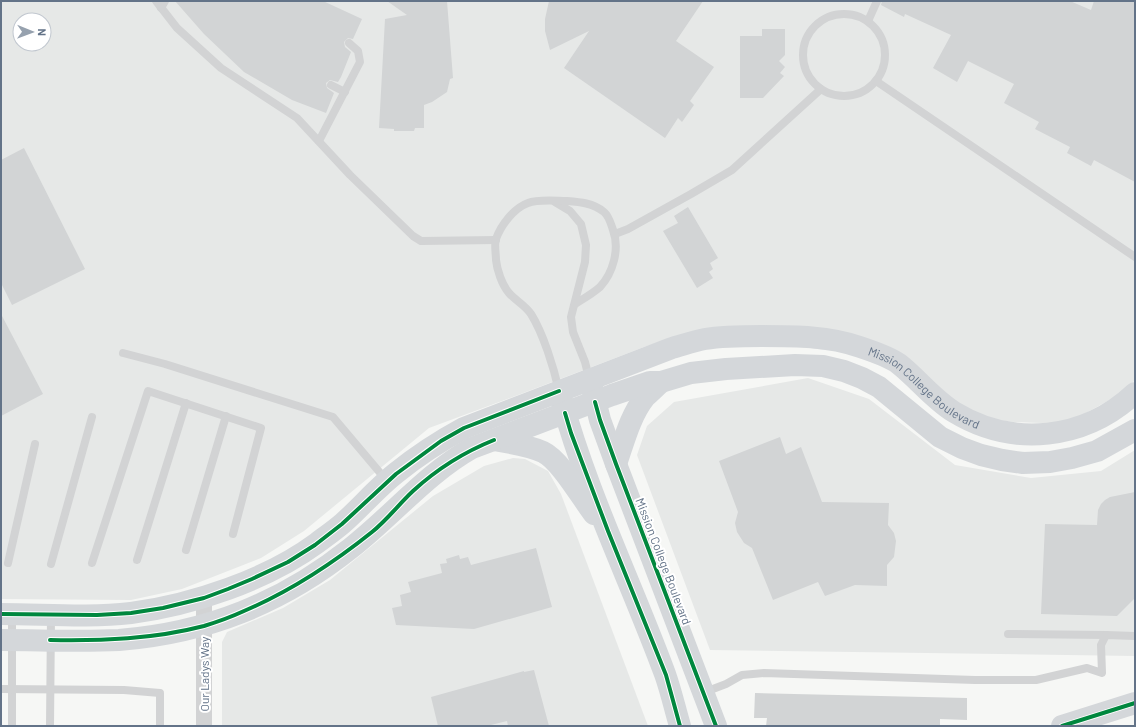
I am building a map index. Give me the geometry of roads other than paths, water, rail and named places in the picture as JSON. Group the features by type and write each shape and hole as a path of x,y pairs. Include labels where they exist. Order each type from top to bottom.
{"street":[{"name":"Mission College Boulevard","path":"6,614 97,615 131,613 163,608 204,598 252,580 302,553 342,524 396,474 441,441 464,428 672,348 704,339 737,336 808,336 839,341 860,347 898,364 936,399 953,411 977,424 1024,435 1050,434 1095,421 1117,408 1135,393"},
{"name":"Mission College Boulevard","path":"6,640 120,640 204,626 268,601 321,571 374,530 437,471 472,448 650,382 661,382 691,373 726,369 794,365 823,366 844,371 879,387 940,437 962,448 988,457 1023,463 1050,462 1097,451 1135,430"},
{"name":"Mission College Boulevard","path":"589,379 600,420 616,464 716,726"},
{"path":"616,464 625,437 638,407 661,382"},
{"path":"559,391 571,433 608,531 666,675 680,726"},
{"path":"494,440 533,448 543,452 555,461 582,499 608,531"},
{"name":"Our Ladys Way","path":"204,598 204,726"},
{"path":"1062,726 1135,702"}],"lane":[{"path":"868,21 877,1"},
{"path":"160,3 178,28 220,68 297,118 369,194 413,236 421,241 496,240"},
{"path":"843,13 856,15 868,21 878,30 884,43 885,56 883,70 876,81 867,89 856,95 844,96 832,94 821,89 811,80 805,69 803,57 804,44 810,32 818,22 830,16 843,13"},
{"path":"319,141 360,62 358,51 349,42"},
{"path":"876,81 1135,257"},
{"path":"331,85 345,92"},
{"path":"615,234 628,229 732,170 821,89"},
{"path":"552,200 570,211 581,224 586,245 585,262 571,317 573,332 585,362 589,379"},
{"path":"559,391 555,374 531,314 522,303 509,293 501,278 496,261 496,240 504,224 515,211 528,203 552,200 579,202 593,205 605,212 611,223 615,234 616,249 611,270 606,279 593,292 575,304"},
{"path":"123,353 165,364 333,417 387,481"},
{"path":"92,564 148,391 262,428 233,534"},
{"path":"137,560 186,403"},
{"path":"186,550 226,416"},
{"path":"51,564 92,417"},
{"path":"8,563 36,444"},
{"path":"6,614 6,640 13,689 12,726"},
{"path":"50,726 51,614"},
{"path":"1008,634 1135,636"},
{"path":"704,692 726,684 742,675 764,673 975,680 1036,680 1087,668 1102,673 1101,645 1106,635"},
{"path":"1,689 124,690 160,693 160,726"}]}
